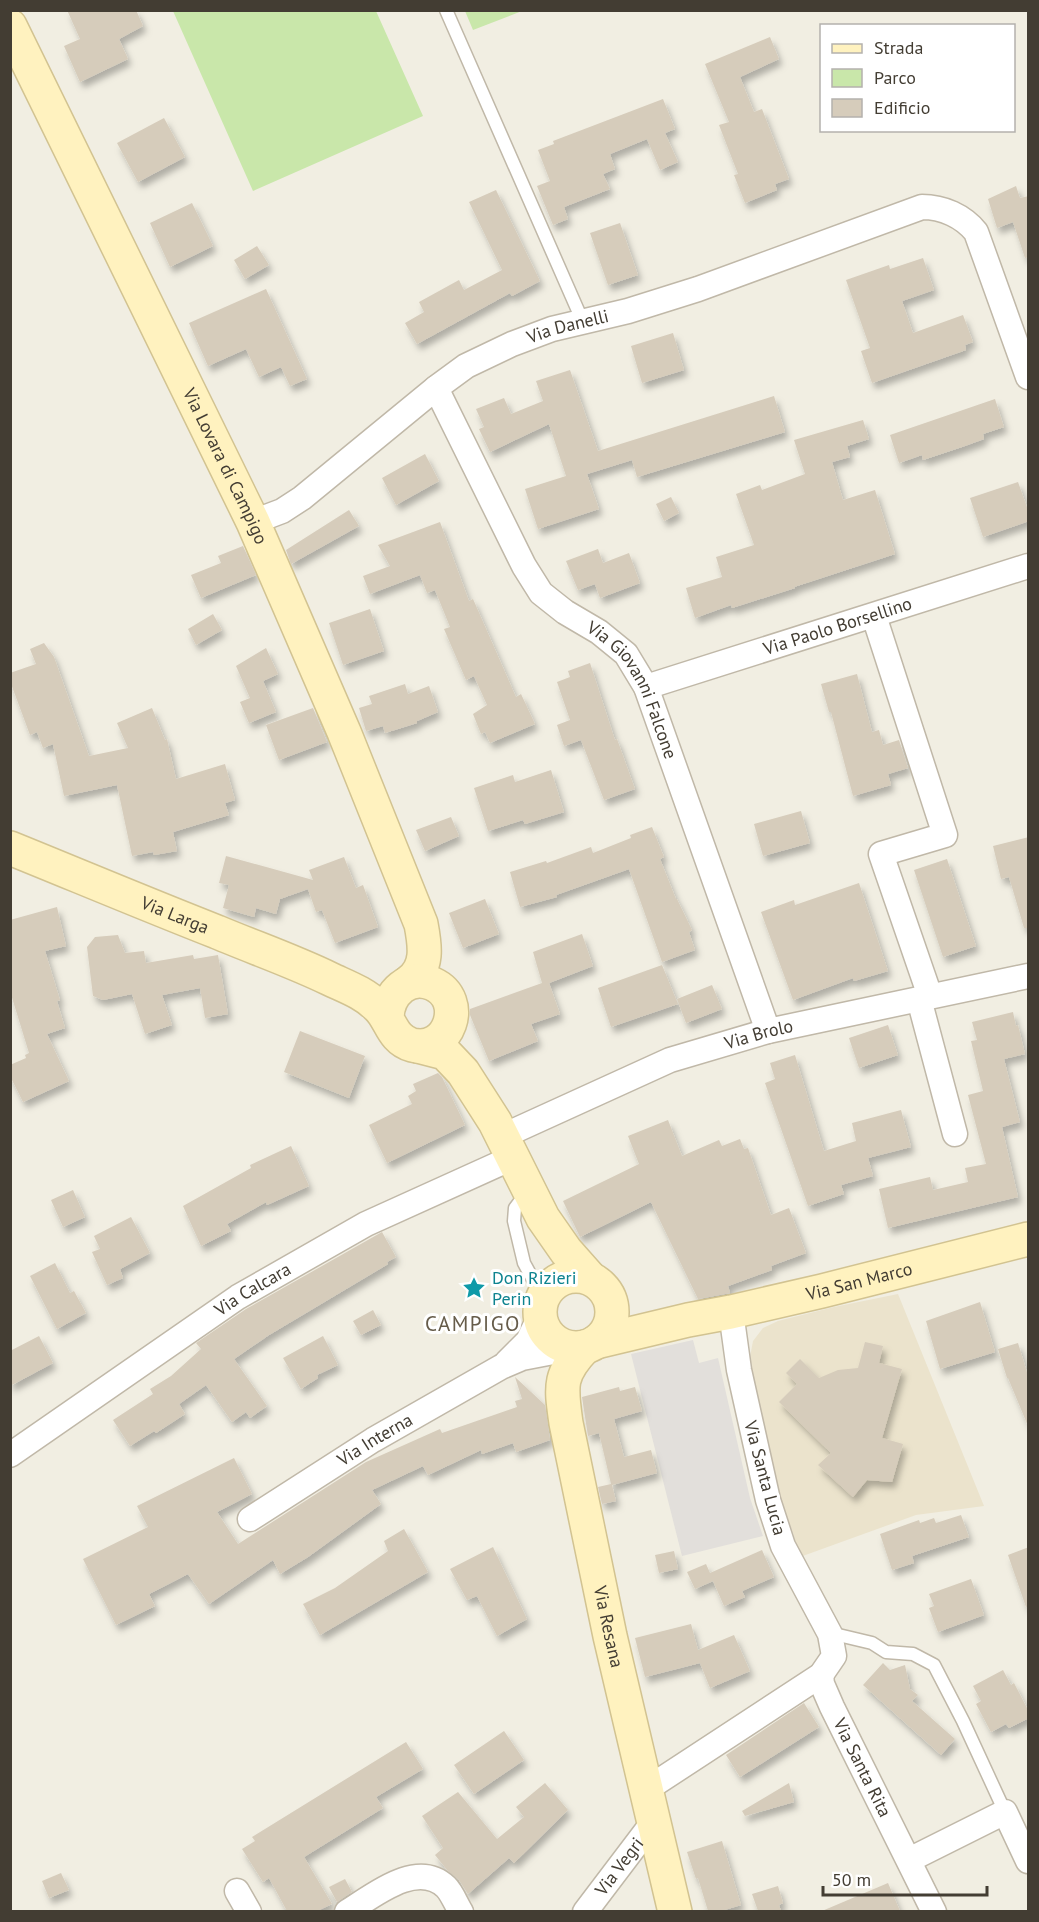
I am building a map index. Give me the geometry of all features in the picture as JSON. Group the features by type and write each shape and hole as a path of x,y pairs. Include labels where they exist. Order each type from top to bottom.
{"street":[{"name":"Via Lovara di Campigo","path":"14,41 253,522 344,732 419,916 434,945 450,1003 504,1138 533,1198 566,1251 598,1285"},
{"name":"Via Danelli","path":"253,522 282,511 302,498 466,366 512,344 552,329 628,311 698,289 922,207 931,207 957,216 969,223 976,231 1029,377"},
{"name":"Via Giovanni Falcone","path":"436,388 524,566 541,593 565,612 599,632 626,654 646,687 768,1031"},
{"name":"Via Paolo Borsellino","path":"646,687 1029,566"},
{"path":"874,616 945,835 880,854 924,997 955,1134"},
{"name":"Via Larga","path":"10,848 303,966 369,999 398,996"},
{"name":"Via Lovara di Campigo","path":"398,996 418,975 425,957 419,916"},
{"name":"Via Brolo","path":"504,1138 670,1060 768,1031 1029,976"},
{"path":"422,981 434,984 450,1003 451,1022 445,1033 434,1042 418,1046 411,1044 398,1037 389,1024 398,996 422,981"},
{"name":"Via Lovara di Campigo","path":"418,1046 436,1050 452,1058 469,1080 504,1138"},
{"name":"Via Calcara","path":"10,1455 238,1297 366,1224 504,1138"},
{"name":"Via Lovara di Campigo","path":"533,1198 546,1270 560,1328"},
{"name":"Via San Marco","path":"560,1328 687,1320 731,1312 1029,1239"},
{"path":"577,1275 598,1285 612,1302 613,1314 604,1335 560,1328 554,1283 565,1277 577,1275"},
{"name":"Via San Marco","path":"598,1285 636,1307 670,1318 687,1320"},
{"name":"Via Santa Lucia","path":"731,1312 739,1370 771,1510 783,1546 830,1633 834,1656 821,1675"},
{"name":"Via Interna","path":"503,1366 528,1341 560,1328"},
{"name":"Via Interna","path":"250,1519 373,1440 503,1366 522,1358 560,1328"},
{"name":"Via Resana","path":"560,1328 567,1367 562,1393 566,1423 610,1636 675,1911"},
{"path":"647,1790 821,1675"},
{"name":"Via Santa Rita","path":"821,1675 822,1684 832,1707 934,1911"},
{"path":"909,1860 1015,1817 1029,1861"},
{"name":"Via Vegri","path":"585,1911 654,1821"},
{"path":"347,1911 404,1878 427,1876 446,1887 461,1911"}],"lane":[{"path":"446,10 583,322"},
{"path":"830,1633 872,1643 886,1652 913,1654 934,1665 1015,1817"}],"shaded area":[{"path":"898,1294 984,1506 916,1515 800,1557 778,1494 750,1364 753,1341 763,1328 778,1321"},
{"path":"693,1340 699,1363 718,1358 750,1498 763,1536 682,1556 631,1354"}],"green space":[{"path":"173,11 376,11 423,116 253,191"},
{"path":"465,11 522,11 473,30"}],"building":[{"path":"67,10 136,10 143,26 119,39 128,59 80,82 64,46 80,39"},
{"path":"770,37 779,59 740,77 754,112 762,109 789,179 775,184 777,190 745,203 734,175 738,174 719,125 729,122 705,64"},
{"path":"663,99 675,129 665,133 678,162 660,170 647,139 610,154 615,169 603,174 610,189 564,207 568,219 553,225 537,186 550,181 538,150 554,144 553,141"},
{"path":"164,118 185,157 138,182 117,143"},
{"path":"1016,186 1020,198 1029,196 1029,257 1025,258 1013,222 997,228 988,199"},
{"path":"496,190 540,281 512,296 510,293 417,344 405,323 424,312 419,302 459,280 464,290 502,270 469,202"},
{"path":"192,203 213,246 170,267 150,223"},
{"path":"620,223 638,275 608,285 590,233"},
{"path":"257,246 269,265 245,279 234,260"},
{"path":"923,258 934,290 902,301 913,333 963,315 973,342 965,345 966,350 872,383 861,351 870,348 846,280 889,265 890,269"},
{"path":"266,289 307,379 290,386 281,367 259,377 246,349 208,366 189,323"},
{"path":"673,333 684,370 642,383 631,346"},
{"path":"570,370 598,451 774,396 785,432 637,477 632,460 587,474 599,509 538,529 525,489 566,476 549,424 490,452 479,429 484,427 476,409 504,398 511,414 543,401 536,381"},
{"path":"995,399 1004,427 983,434 984,439 962,447 923,460 922,455 899,463 890,435"},
{"path":"863,420 869,439 847,446 850,457 832,462 843,500 875,490 895,554 795,588 732,608 731,605 695,618 686,588 722,577 716,557 754,545 736,494 760,485 762,490 805,474 794,440"},
{"path":"425,454 439,481 396,505 382,478"},
{"path":"1018,482 1029,513 1029,521 983,537 970,498"},
{"path":"671,497 679,513 664,521 656,504"},
{"path":"349,510 359,526 291,564 286,550"},
{"path":"440,522 469,601 473,599 516,697 521,694 535,724 490,743 485,732 481,734 473,714 487,705 474,676 466,680 444,629 450,627 435,590 427,593 420,575 370,594 363,576 390,566 378,545"},
{"path":"243,546 256,575 201,598 191,575 221,563 218,556"},
{"path":"598,549 603,563 629,553 640,583 600,598 595,584 578,590 566,561"},
{"path":"370,609 384,651 343,665 329,623"},
{"path":"213,614 222,630 196,645 188,629"},
{"path":"44,643 54,657 89,756 128,748 117,723 152,708 165,740 167,739 176,779 225,764 235,800 225,803 229,815 173,832 177,851 132,856 117,785 64,796 53,744 43,748 37,732 30,735 10,681 10,673 36,664 30,649"},
{"path":"266,648 278,674 263,681 276,712 249,723 240,702 250,698 236,666"},
{"path":"590,663 615,740 617,739 635,789 604,800 581,740 564,746 557,725 570,720 557,682 570,677 568,671"},
{"path":"857,674 872,732 879,730 883,745 899,740 908,768 888,774 891,785 853,796 831,712 829,712 821,684"},
{"path":"405,684 408,694 429,686 438,712 417,723 385,733 383,726 366,731 359,708 372,704 369,696"},
{"path":"313,708 327,742 279,760 266,725"},
{"path":"551,770 564,812 525,824 523,820 488,831 474,788 513,775 515,782"},
{"path":"801,811 810,843 763,856 754,824"},
{"path":"451,817 459,836 425,851 416,830"},
{"path":"652,827 664,857 660,859 676,899 692,930 689,932 695,950 662,962 629,869 556,895 557,897 520,907 510,872 546,861 547,863 591,847 593,853"},
{"path":"1029,837 1029,928 1024,928 1009,877 1001,879 993,846"},
{"path":"226,856 313,880 309,870 344,857 356,888 363,885 378,927 335,943 322,910 316,912 308,889 280,899 276,914 256,908 254,917 223,908 229,885 219,883"},
{"path":"947,859 976,946 943,957 914,870"},
{"path":"859,883 888,971 854,981 853,978 793,1000 761,912 794,900 795,905"},
{"path":"485,899 499,934 463,948 449,913"},
{"path":"57,907 66,946 45,951 60,1000 57,1001 65,1028 47,1034 69,1081 23,1102 10,1076 10,1065 26,1058 25,1055 29,1053 10,991 10,920"},
{"path":"582,934 593,966 549,983 560,1014 531,1024 538,1041 489,1061 470,1015 470,1009 542,983 533,952"},
{"path":"118,935 125,953 144,951 146,963 193,955 194,959 218,955 228,1014 205,1018 200,988 162,995 172,1025 145,1034 132,994 103,1000 93,996 87,947 95,937"},
{"path":"662,965 678,1004 611,1027 598,988"},
{"path":"712,985 722,1009 686,1023 677,999"},
{"path":"1013,1012 1025,1054 1004,1059 1020,1122 1002,1127 1018,1197 888,1228 879,1189 930,1177 933,1190 968,1182 965,1168 986,1164 968,1095 983,1091 971,1041 977,1040 972,1022"},
{"path":"888,1025 898,1055 859,1068 849,1038"},
{"path":"300,1031 365,1056 349,1098 284,1072"},
{"path":"795,1055 824,1151 856,1141 852,1123 901,1110 911,1147 868,1158 873,1176 841,1185 844,1194 808,1206 765,1083 775,1079 770,1063"},
{"path":"438,1073 465,1125 387,1163 369,1125 412,1104 408,1096 416,1091 413,1084"},
{"path":"668,1120 682,1156 719,1140 722,1146 740,1139 744,1149 748,1148 771,1215 789,1208 806,1253 771,1266 772,1270 728,1286 730,1293 698,1299 651,1202 580,1237 563,1201 639,1164 628,1136"},
{"path":"291,1146 309,1186 267,1205 266,1202 227,1224 231,1231 201,1246 183,1206 251,1168 250,1165"},
{"path":"73,1190 85,1217 63,1227 51,1200"},
{"path":"131,1217 150,1253 120,1269 123,1278 107,1285 92,1252 100,1249 94,1236"},
{"path":"382,1232 396,1257 387,1262 388,1264 269,1335 234,1359 267,1406 250,1418 246,1412 232,1422 206,1385 179,1404 185,1414 156,1433 154,1431 130,1446 113,1420 153,1394 150,1389 171,1376 201,1349 196,1343 246,1309"},
{"path":"55,1263 70,1293 74,1291 86,1313 57,1329 30,1276"},
{"path":"980,1302 995,1352 940,1369 926,1321"},
{"path":"373,1310 381,1325 361,1335 353,1321"},
{"path":"39,1336 53,1363 10,1386 10,1351"},
{"path":"323,1336 338,1365 317,1375 318,1378 301,1389 283,1358"},
{"path":"865,1342 883,1346 879,1363 902,1369 882,1438 903,1444 892,1482 867,1480 853,1497 818,1465 831,1453 779,1402 797,1384 786,1373 800,1359 819,1378 838,1370 858,1368"},
{"path":"1018,1343 1029,1379 1028,1426 1007,1378 998,1349"},
{"path":"515,1377 545,1405 550,1440 516,1452 513,1443 482,1454 481,1450 428,1475 423,1466 372,1490 381,1504 308,1557 280,1574 273,1560 209,1604 188,1574 149,1594 155,1606 116,1625 83,1559 148,1527 137,1506 234,1458 252,1494 217,1512 238,1544 366,1462 440,1429 442,1433 517,1407 515,1401 522,1399"},
{"path":"619,1387 620,1391 635,1387 642,1411 614,1419 624,1457 651,1450 657,1473 612,1485 616,1501 602,1504 598,1487 611,1484 599,1433 588,1436 582,1397"},
{"path":"961,1515 969,1537 912,1556 914,1563 892,1570 880,1534 919,1520 920,1523 934,1518 936,1523"},
{"path":"404,1529 428,1572 320,1635 303,1604 335,1588 388,1551 384,1541"},
{"path":"493,1547 527,1619 497,1636 477,1596 467,1600 450,1569"},
{"path":"1029,1547 1029,1606 1026,1607 1008,1555"},
{"path":"762,1550 774,1577 742,1591 745,1597 724,1606 713,1581 695,1589 687,1572 706,1564 710,1573"},
{"path":"674,1551 678,1569 659,1573 655,1555"},
{"path":"971,1579 984,1615 938,1632 929,1608 934,1606 929,1594"},
{"path":"691,1624 698,1650 734,1635 750,1671 710,1688 700,1663 645,1677 635,1638"},
{"path":"883,1663 890,1670 905,1665 910,1689 918,1695 912,1701 955,1739 941,1755 863,1685"},
{"path":"1003,1670 1011,1685 1014,1683 1029,1712 1029,1718 1009,1728 1006,1724 991,1732 976,1704 981,1701 973,1686"},
{"path":"804,1703 819,1727 740,1777 726,1755"},
{"path":"504,1731 524,1760 474,1794 454,1765"},
{"path":"406,1742 423,1769 376,1797 383,1808 304,1857 332,1904 317,1911 287,1911 269,1878 263,1882 242,1849 255,1841 252,1837"},
{"path":"545,1783 568,1810 514,1863 509,1858 468,1894 459,1880 435,1855 443,1848 422,1816 458,1792 497,1839 524,1817 516,1807"},
{"path":"789,1783 794,1802 745,1816 742,1811"},
{"path":"722,1841 741,1905 721,1911 708,1911 687,1852"},
{"path":"61,1873 69,1890 49,1898 42,1881"},
{"path":"345,1879 352,1892 337,1902 329,1887"},
{"path":"888,1883 900,1911 822,1911"},
{"path":"778,1886 783,1903 779,1905 781,1911 758,1911 752,1894"}],"place":[{"name":"Don Rizieri Perin","path":"474,1288"}],"district":[{"name":"CAMPIGO","path":"473,1324"}]}
